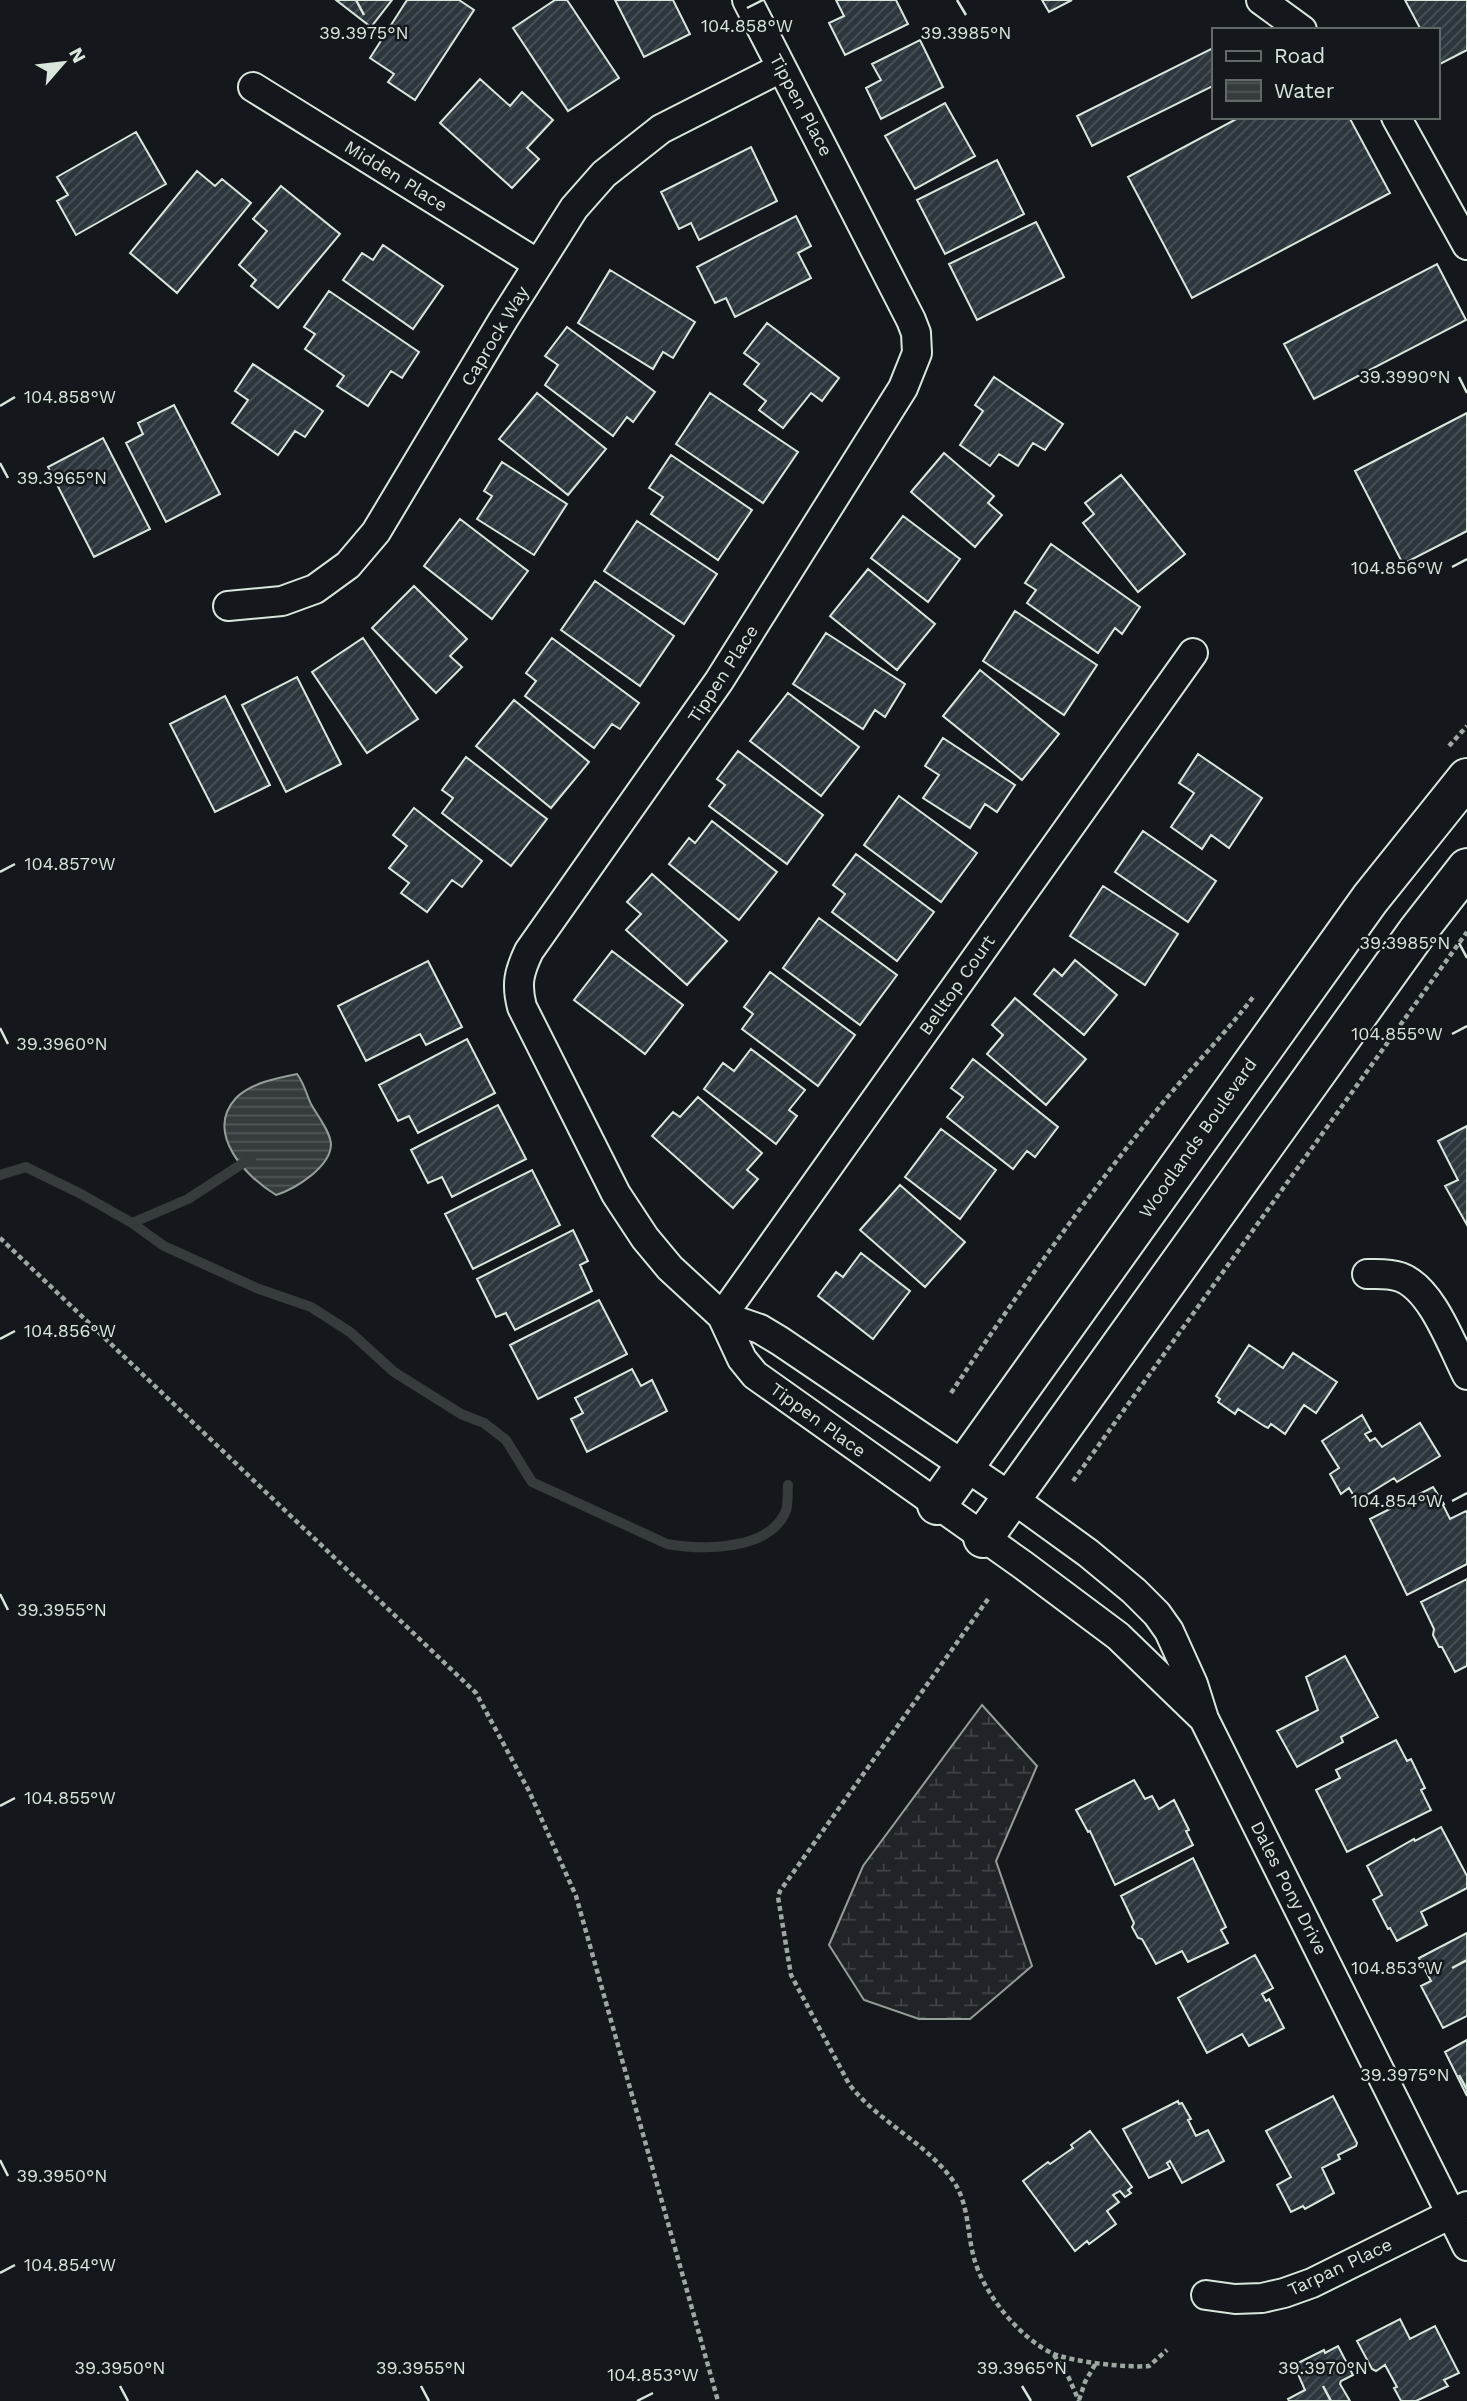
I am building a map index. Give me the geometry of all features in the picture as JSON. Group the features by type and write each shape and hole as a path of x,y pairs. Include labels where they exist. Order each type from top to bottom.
{"street":[{"name":"Tippen Place","path":"747,0 911,320 917,342 913,367 903,388 779,589 667,758 529,951 517,981 522,1007 529,1023 616,1194 645,1238 670,1268 722,1316 742,1359 755,1375 983,1538"},
{"path":"1261,0 1299,28"},
{"name":"Caprock Way","path":"228,606 282,601 315,589 348,565 376,532 574,208 604,174 638,145 688,114 781,68"},
{"name":"Midden Place","path":"253,87 538,264"},
{"path":"1397,119 1467,245"},
{"name":"Belltop Court","path":"722,1316 1193,653"},
{"name":"Woodlands Boulevard","path":"937,1505 1370,899 1454,767"},
{"path":"983,1538 1409,943 1467,869"},
{"path":"1367,1274 1401,1277 1417,1287 1430,1303 1467,1375"},
{"name":"Tippen Place","path":"722,1316 760,1329 780,1341 964,1466"},
{"name":"Dales Pony Drive","path":"964,1466 1110,1570 1157,1614 1169,1631 1204,1719 1459,2210 1467,2246"},
{"name":"Dales Pony Drive","path":"983,1538 1118,1636 1204,1719"},
{"name":"Tarpan Place","path":"1206,2295 1235,2299 1262,2298 1284,2293 1312,2283 1459,2210"}],"path":[{"path":"1454,767 1467,726"},
{"path":"1073,1481 1467,932"},
{"path":"951,1393 1101,1181 1163,1102 1236,1019 1260,987"},
{"path":"0,1238 476,1693 530,1791 576,1896 718,2401"},
{"path":"988,1600 786,1882 778,1897 791,1975 849,2084 859,2096 924,2150 954,2183 965,2209 973,2257 985,2286 1017,2326 1054,2354 1079,2401"},
{"path":"1054,2354 1096,2363 1149,2366 1167,2350"},
{"path":"1079,2401 1085,2382 1096,2363"}],"green space":[{"path":"982,1705 1037,1766 996,1861 1032,1966 970,2019 919,2019 864,2000 829,1945 863,1866"}],"water":[{"path":"297,1074 331,1144 319,1169 293,1188 276,1195 253,1177 233,1153 225,1125 227,1111 236,1098 249,1088"}],"building":[{"path":"336,0 392,0 371,27"},
{"path":"407,0 459,0 474,10 415,100 388,82 394,74 370,58"},
{"path":"555,0 567,0 619,78 568,111 513,28"},
{"path":"615,0 673,0 690,34 644,57"},
{"path":"836,0 896,0 908,24 845,55 829,23 844,16"},
{"path":"1042,0 1072,0 1049,12"},
{"path":"1405,0 1467,0 1467,50 1440,64 1439,28 1420,28"},
{"path":"920,40 943,87 881,119 866,88 881,80 872,64"},
{"path":"1212,48 1212,86 1092,146 1077,116"},
{"path":"480,79 510,106 522,92 553,120 527,148 539,159 512,188 440,123"},
{"path":"945,103 975,156 915,189 885,136"},
{"path":"1236,119 1350,119 1390,193 1192,298 1128,177"},
{"path":"136,132 166,184 76,235 57,201 68,195 57,177"},
{"path":"751,147 777,201 699,240 691,223 679,229 661,192"},
{"path":"997,160 1024,214 945,254 917,200"},
{"path":"197,171 215,186 222,179 251,203 177,293 130,253"},
{"path":"281,186 340,234 278,308 251,286 256,280 239,265 267,231 253,219"},
{"path":"796,216 811,246 798,253 811,278 735,317 726,298 715,303 697,267"},
{"path":"1036,222 1064,277 977,320 949,264"},
{"path":"383,245 443,286 413,329 343,280 362,253 373,260"},
{"path":"1437,264 1466,320 1314,399 1284,344"},
{"path":"610,270 695,322 673,358 663,352 653,369 578,323"},
{"path":"329,291 419,352 402,378 391,371 368,406 337,386 344,376 305,349 315,334 304,327"},
{"path":"767,323 839,378 822,401 811,393 783,428 759,410 766,401 744,384 759,364 744,353"},
{"path":"567,327 655,392 633,422 627,417 613,436 545,385 558,365 545,356"},
{"path":"253,364 323,411 305,437 295,431 278,455 232,423 248,400 235,391"},
{"path":"994,377 1063,424 1045,450 1033,443 1018,466 999,454 990,466 960,445 983,411 975,405"},
{"path":"537,393 606,449 568,495 499,439"},
{"path":"710,393 798,452 763,503 676,444"},
{"path":"174,405 220,494 166,522 126,443 143,434 138,423"},
{"path":"1467,413 1467,531 1403,564 1355,471"},
{"path":"103,438 150,529 94,557 48,467"},
{"path":"944,453 994,496 988,503 1002,515 975,547 911,492"},
{"path":"671,455 752,510 718,560 651,514 663,497 649,488"},
{"path":"502,462 567,504 534,555 477,519 492,496 484,491"},
{"path":"1121,475 1185,554 1138,592 1083,523 1094,514 1085,503"},
{"path":"903,516 960,559 928,602 871,558"},
{"path":"460,519 528,571 492,619 424,566"},
{"path":"637,521 717,574 684,624 604,571"},
{"path":"1051,544 1140,607 1122,634 1115,628 1098,653 1027,603 1036,590 1025,583"},
{"path":"868,569 935,624 897,670 830,616"},
{"path":"595,581 674,636 640,686 561,630"},
{"path":"414,586 467,639 450,656 462,667 436,693 372,628"},
{"path":"1015,611 1097,665 1064,715 983,661"},
{"path":"826,633 905,684 885,717 875,710 863,729 793,684"},
{"path":"363,638 418,719 367,753 312,672"},
{"path":"552,638 639,703 620,729 612,724 594,748 525,696 536,681 526,673"},
{"path":"980,670 1059,734 1022,780 943,716"},
{"path":"297,677 341,764 286,792 242,705"},
{"path":"788,693 859,747 821,796 750,741"},
{"path":"225,696 270,785 215,812 170,724"},
{"path":"514,700 589,762 551,808 476,746"},
{"path":"943,738 1015,785 997,812 985,804 970,828 923,798 939,775 925,766"},
{"path":"738,751 823,815 787,864 709,806 725,785 717,779"},
{"path":"1198,754 1262,798 1229,848 1211,835 1202,849 1171,827 1194,793 1179,783"},
{"path":"466,757 547,819 511,866 442,813 453,798 442,790"},
{"path":"899,796 977,853 941,902 864,845"},
{"path":"414,808 482,861 462,887 452,880 427,912 401,893 409,883 389,868 407,846 393,835"},
{"path":"712,821 777,872 739,920 669,864 689,838 695,843"},
{"path":"1143,831 1216,881 1188,922 1115,872"},
{"path":"856,854 934,912 897,961 832,912 845,894 833,885"},
{"path":"652,874 727,941 687,985 626,930 641,914 627,902"},
{"path":"1103,886 1178,934 1145,985 1070,936"},
{"path":"819,918 897,975 860,1025 783,968"},
{"path":"612,951 683,1005 645,1054 574,1000"},
{"path":"1075,960 1117,995 1084,1035 1034,994 1054,969 1062,976"},
{"path":"428,961 462,1027 426,1045 420,1034 366,1061 338,1006"},
{"path":"770,972 855,1035 818,1086 742,1029 753,1014 744,1007"},
{"path":"1015,998 1086,1059 1046,1105 987,1054 1003,1035 992,1025"},
{"path":"467,1039 495,1093 418,1133 409,1116 398,1121 379,1085"},
{"path":"751,1049 805,1090 789,1110 797,1116 776,1144 704,1089 723,1063 734,1071"},
{"path":"973,1059 1058,1127 1035,1157 1027,1151 1013,1169 947,1117 963,1097 951,1088"},
{"path":"698,1097 762,1153 747,1170 758,1179 733,1208 652,1136 673,1112 680,1117"},
{"path":"498,1105 526,1159 452,1197 442,1177 428,1183 411,1150"},
{"path":"1467,1126 1467,1225 1445,1186 1458,1180 1438,1141"},
{"path":"941,1129 996,1170 960,1219 905,1177"},
{"path":"532,1170 560,1225 473,1269 445,1214"},
{"path":"900,1185 965,1242 925,1287 860,1230"},
{"path":"573,1230 588,1261 580,1265 592,1291 515,1330 506,1313 496,1317 477,1279"},
{"path":"861,1253 910,1291 873,1339 818,1296 836,1272 843,1277"},
{"path":"599,1300 627,1354 538,1399 510,1345"},
{"path":"1249,1345 1283,1368 1293,1353 1337,1382 1316,1413 1304,1405 1285,1434 1271,1424 1268,1428 1264,1426 1238,1409 1235,1414 1218,1402 1220,1399 1216,1396"},
{"path":"632,1369 641,1386 652,1380 667,1411 587,1452 571,1419 583,1413 575,1398"},
{"path":"1362,1415 1371,1431 1365,1434 1370,1441 1375,1438 1382,1447 1420,1423 1440,1456 1397,1482 1394,1478 1357,1501 1349,1488 1341,1494 1330,1474 1339,1468 1322,1441"},
{"path":"1433,1487 1450,1519 1466,1511 1467,1513 1467,1564 1407,1595 1370,1519"},
{"path":"1467,1579 1467,1666 1455,1672 1433,1635 1434,1629 1421,1602"},
{"path":"1345,1656 1378,1717 1341,1737 1343,1742 1297,1767 1277,1731 1318,1710 1306,1677"},
{"path":"1396,1740 1407,1761 1411,1759 1425,1788 1421,1790 1431,1810 1347,1852 1316,1790 1340,1778 1336,1770"},
{"path":"1134,1780 1145,1799 1152,1796 1159,1809 1174,1800 1189,1830 1186,1831 1193,1845 1115,1885 1090,1831 1088,1832 1076,1810"},
{"path":"1441,1827 1467,1876 1467,1888 1421,1912 1427,1925 1397,1941 1373,1900 1382,1895 1367,1866"},
{"path":"1193,1858 1226,1927 1221,1930 1228,1943 1188,1962 1182,1951 1156,1964 1132,1927 1134,1923 1121,1896"},
{"path":"1467,1933 1467,2016 1443,2028 1421,1986 1431,1981 1419,1958"},
{"path":"1255,1955 1273,1988 1262,1994 1266,2001 1269,1999 1284,2028 1249,2046 1242,2034 1207,2053 1178,1998"},
{"path":"1467,2040 1467,2096 1445,2052"},
{"path":"1333,2096 1357,2143 1356,2146 1338,2155 1340,2159 1322,2168 1334,2193 1305,2209 1303,2206 1291,2212 1277,2185 1291,2177 1266,2131"},
{"path":"1178,2101 1191,2119 1188,2120 1196,2136 1208,2130 1224,2161 1182,2183 1170,2161 1167,2163 1170,2168 1149,2178 1123,2129"},
{"path":"1090,2131 1132,2187 1128,2190 1131,2193 1125,2197 1120,2191 1113,2195 1119,2202 1107,2211 1116,2224 1075,2251 1023,2181 1073,2148 1071,2145"},
{"path":"1400,2319 1410,2339 1435,2326 1459,2373 1444,2380 1448,2386 1416,2401 1401,2401 1385,2365 1376,2371 1372,2369 1357,2341"},
{"path":"1338,2346 1353,2375 1340,2384 1350,2401 1289,2401 1288,2399 1305,2390 1294,2365"}],"waterway":[{"path":"132,1223 188,1199 251,1158"},
{"path":"0,1175 26,1167 132,1223 164,1246 259,1289 311,1307 350,1332 394,1372 461,1414 484,1423 506,1440 532,1482 667,1544 715,1547 749,1541 764,1535 785,1513 788,1485"}]}
